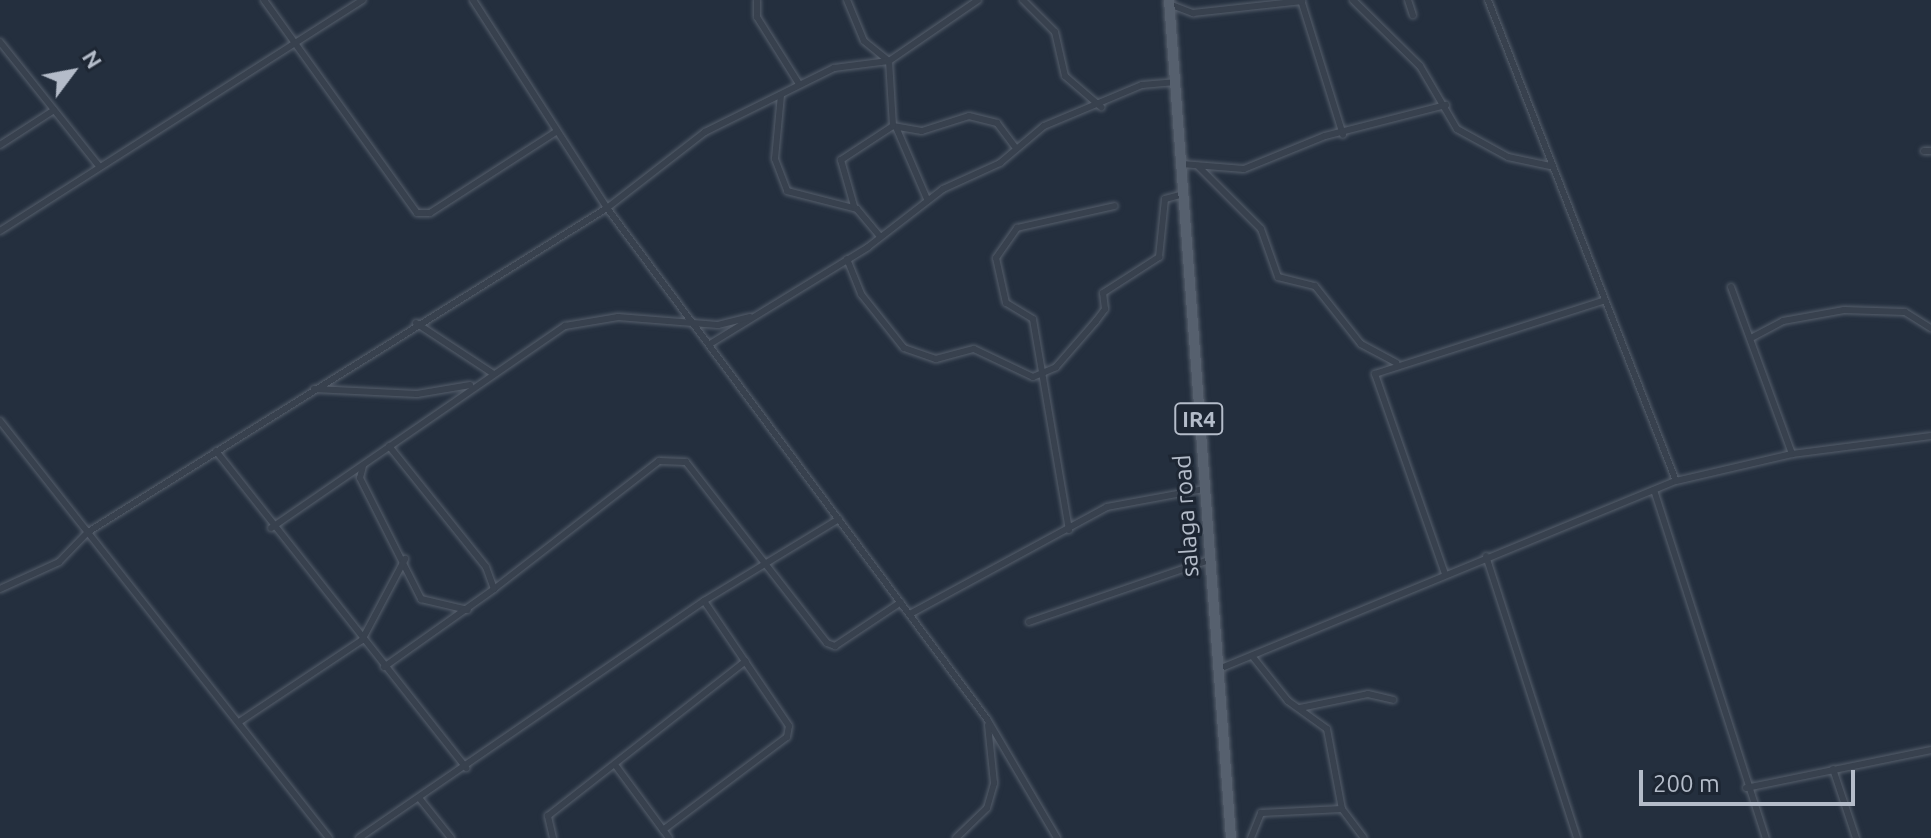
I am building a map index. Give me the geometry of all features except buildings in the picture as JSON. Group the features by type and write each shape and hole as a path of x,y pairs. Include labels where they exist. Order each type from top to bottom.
{"main road":[{"name":"salaga road","path":"1169,2 1231,838"}],"street":[{"path":"264,0 417,213 430,213 557,131"},
{"path":"0,231 363,0"},
{"path":"473,0 607,208 698,325 987,719 1057,838"},
{"path":"757,0 757,17 799,84"},
{"path":"847,0 864,41 889,61 894,126 927,199"},
{"path":"0,589 66,558 88,532 416,323 607,208 705,132 834,68 889,61 969,2 978,0"},
{"path":"1023,0 1055,32 1065,76 1101,107"},
{"path":"1169,2 1193,13 1302,0 1343,135"},
{"path":"1353,0 1420,66 1465,133 1534,167 1550,166"},
{"path":"1408,0 1413,15"},
{"path":"1488,0 1602,301 1676,481"},
{"path":"0,42 99,166"},
{"path":"710,344 847,259 927,199 1000,163 1015,147 1044,126 1101,107 1142,85 1175,82"},
{"path":"781,95 775,159 787,191 857,209"},
{"path":"1182,164 1244,169 1276,152 1446,105"},
{"path":"0,145 54,110"},
{"path":"880,236 857,209 841,160 894,126 922,131 969,116 997,123 1015,147"},
{"path":"1198,166 1261,229 1278,277 1315,286 1361,344 1396,363"},
{"path":"847,259 861,294 904,348 936,359 974,349 1020,375 1047,372 1105,309 1103,293 1159,257 1165,199 1184,194"},
{"path":"1069,530 1047,372 1029,311 1015,315 1006,303 996,258 1017,228 1115,206"},
{"path":"1731,287 1753,337 1792,454"},
{"path":"1445,574 1376,382 1382,366 1602,301"},
{"path":"1753,337 1783,321 1844,310 1905,312 1931,328"},
{"path":"271,528 363,466 471,385 565,326 637,316 698,325 750,317"},
{"path":"416,323 492,373"},
{"path":"314,389 417,394 471,385"},
{"path":"0,421 329,838"},
{"path":"1219,669 1486,556 1676,481 1792,454 1931,436"},
{"path":"389,446 486,567 494,589"},
{"path":"216,451 271,528 466,768"},
{"path":"384,667 468,610 659,461 686,462 767,566 835,646 901,602"},
{"path":"363,466 360,478 405,559 421,599 468,610"},
{"path":"910,614 1129,499 1204,489"},
{"path":"1654,490 1746,788 1766,838"},
{"path":"359,838 466,768 704,601 767,566 839,519"},
{"path":"1486,556 1577,838"},
{"path":"239,722 362,640 405,559"},
{"path":"1029,622 1209,560"},
{"path":"663,830 787,737 789,726 704,601"},
{"path":"1253,657 1300,708 1327,729 1342,809 1364,838"},
{"path":"553,838 548,816 616,766 746,661"},
{"path":"1300,708 1368,694 1393,700"},
{"path":"956,838 987,808 994,783 987,719"},
{"path":"1746,788 1931,750"},
{"path":"616,766 669,838"},
{"path":"1833,769 1856,838"},
{"path":"420,799 451,838"},
{"path":"1251,838 1261,813 1342,809"}]}
